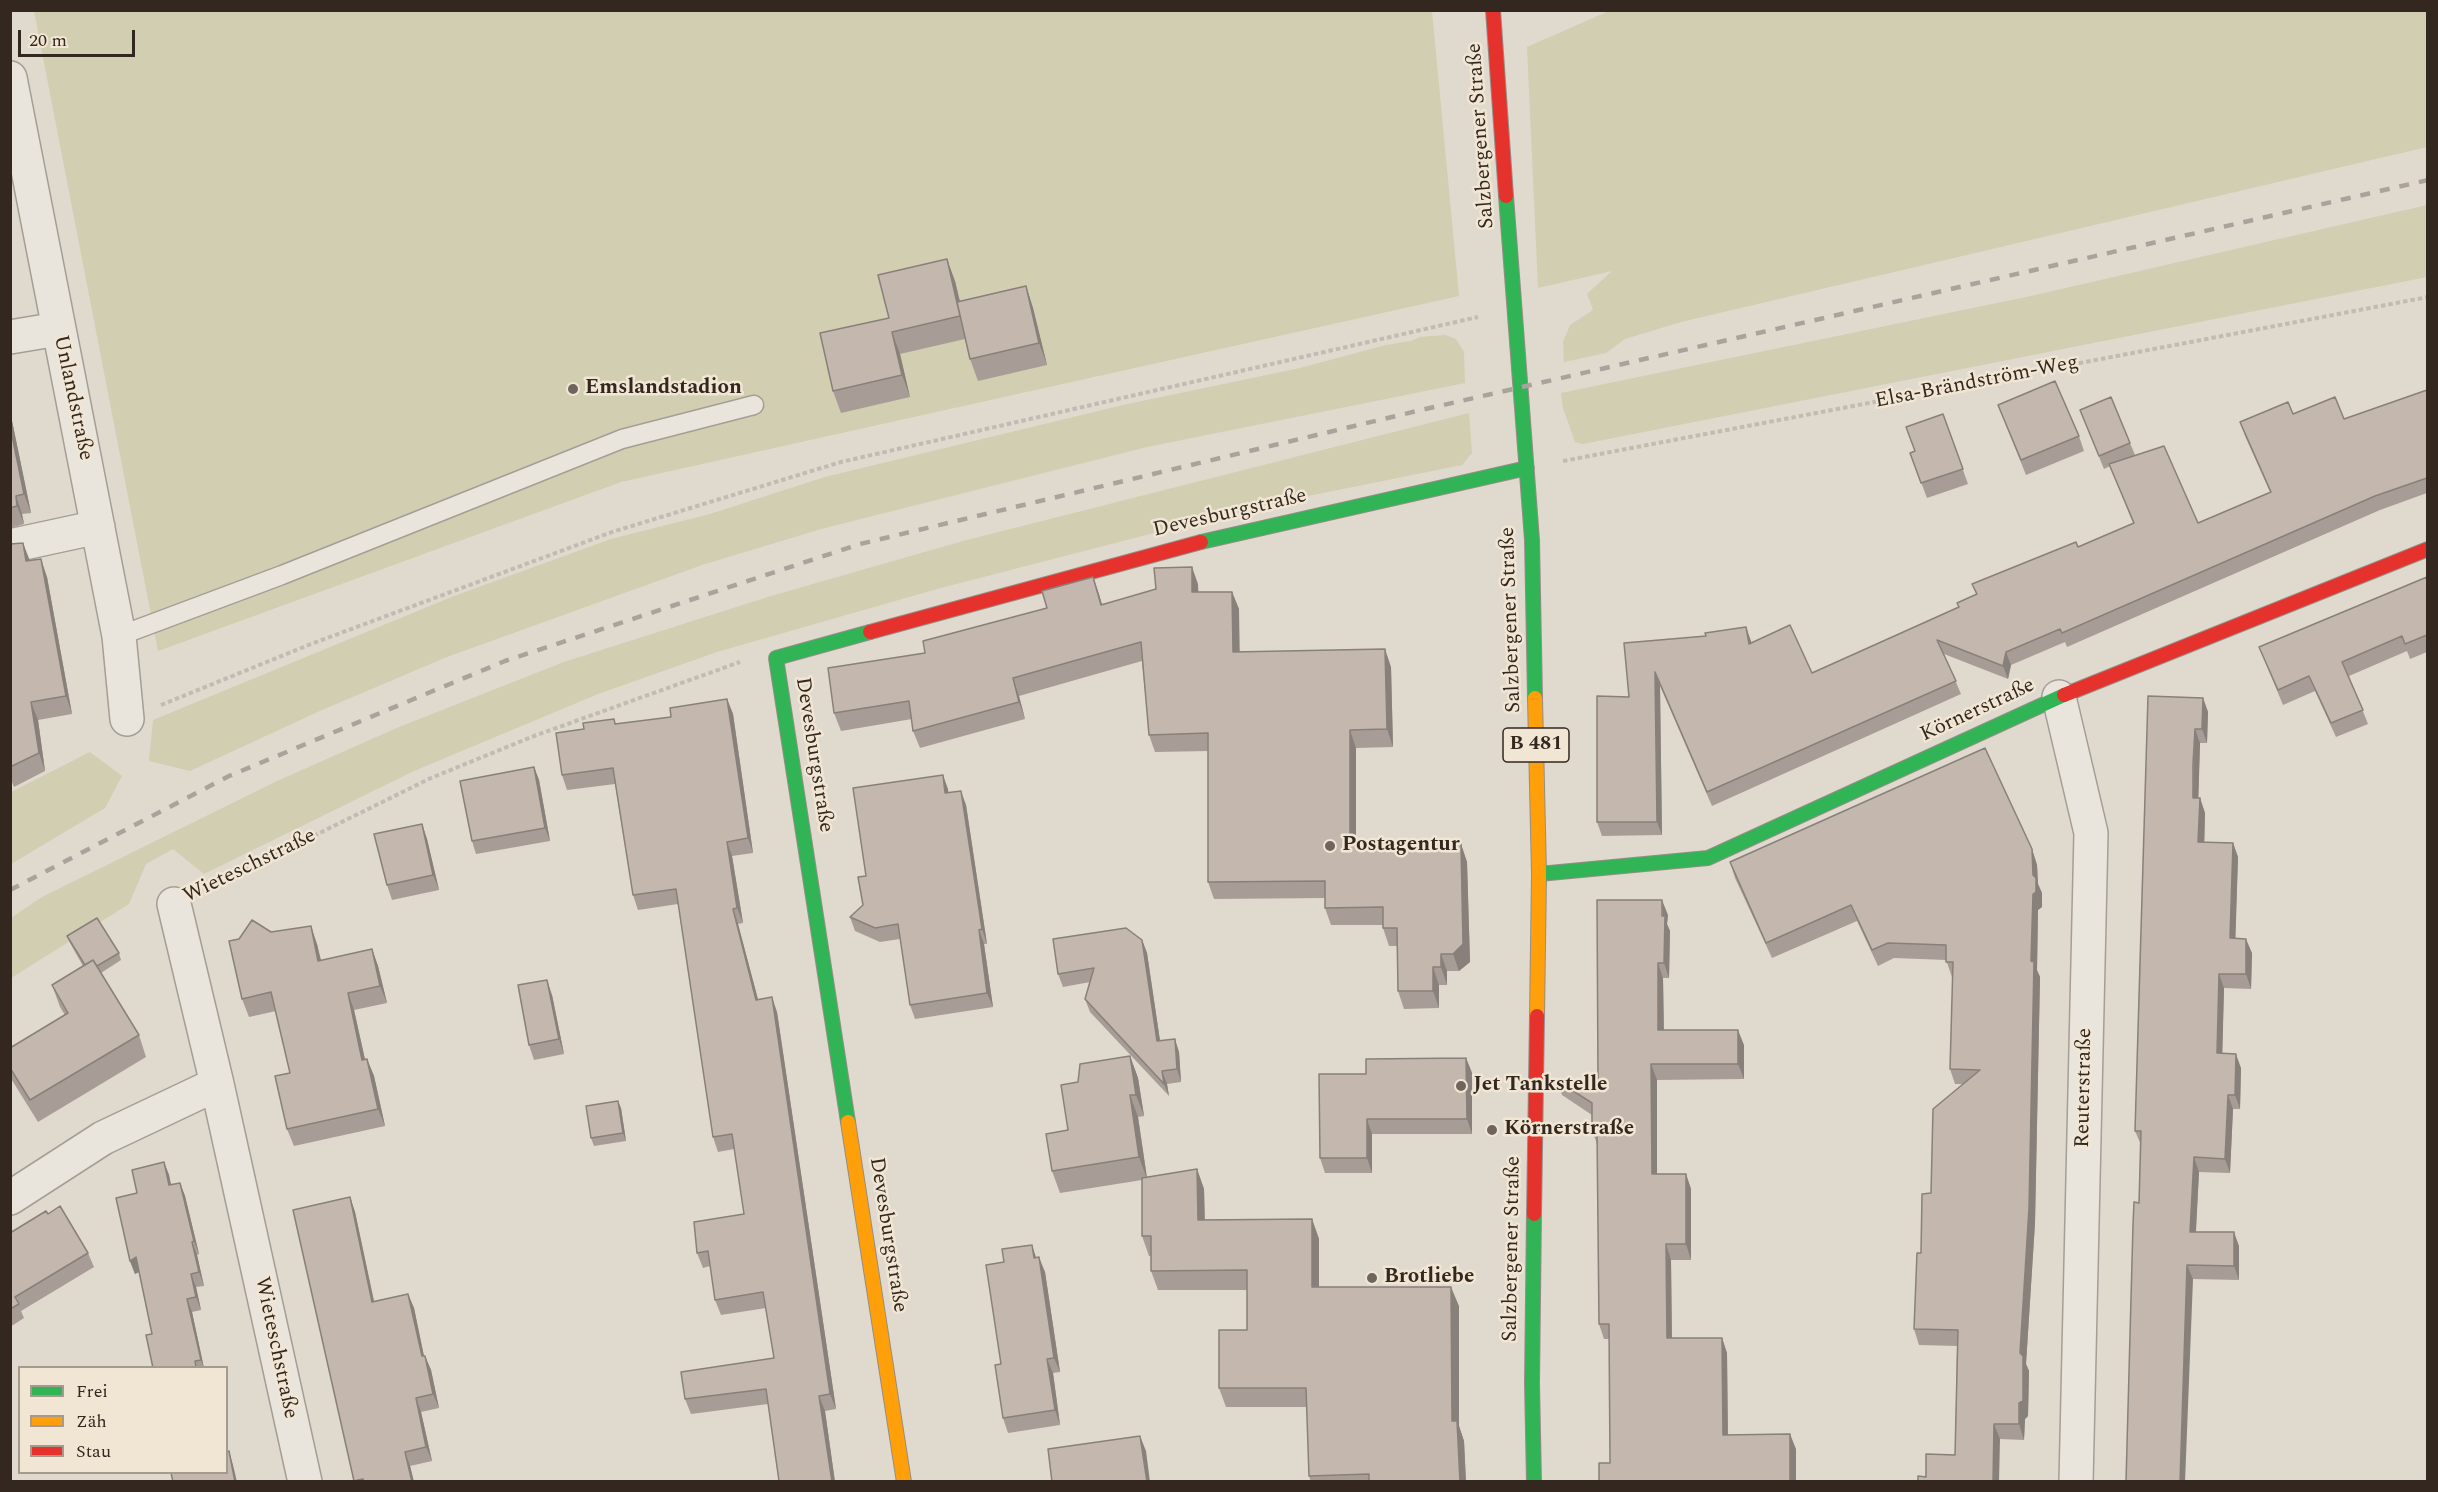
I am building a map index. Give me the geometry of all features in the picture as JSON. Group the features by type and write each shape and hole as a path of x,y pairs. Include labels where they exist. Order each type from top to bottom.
{"street":[{"name":"Salzbergener Straße","path":"1493,10 1498,51 1513,308 1532,540 1539,874 1532,1383 1534,1482"},
{"name":"Unlandstraße","path":"10,78 57,329 119,636 127,719"},
{"path":"10,337 57,329"},
{"name":"Devesburgstraße","path":"903,1482 777,658 1161,551 1527,468"},
{"path":"10,546 98,527"},
{"name":"Körnerstraße","path":"1539,874 1708,858 2060,697 2427,549"},
{"name":"Reuterstraße","path":"2060,697 2091,833 2076,1482"},
{"name":"Wieteschstraße","path":"174,904 217,1084 305,1482"},
{"path":"10,1198 103,1138 217,1084"}],"lane":[{"path":"119,636 282,575 622,439 754,405"}],"path":[{"name":"Elsa-Brändström-Weg","path":"1527,468 2427,297"},
{"path":"127,719 310,645 612,532 841,462 1513,308"},
{"name":"Wieteschstraße","path":"174,904 431,778 739,662 777,658"}],"shaded area":[{"name":"Emslandstadion","path":"34,11 1432,11 1459,296 621,482 158,651"},
{"path":"1609,11 2427,11 2427,147 1681,322 1625,339 1606,353 1564,362 1563,342 1570,325 1593,310 1587,294 1612,271 1538,288 1527,47"},
{"path":"2427,205 2427,277 1583,444 1575,442 1563,408 1561,393 2031,296"},
{"path":"1445,335 1456,339 1464,352 1465,383 1147,447 821,529 702,565 447,657 322,710 190,771 149,761 153,720 454,596 611,539 710,514 825,477 1123,405 1300,368 1420,337"},
{"path":"1469,413 1472,453 1462,465 1288,500 1150,534 937,589 717,652 598,694 414,771 204,874 173,849 146,864 129,904 11,978 11,918 42,897 275,782 399,727 564,662 771,596 963,541"},
{"path":"90,752 122,776 105,808 11,864 11,792"}],"building":[{"path":"947,259 960,316 892,332 902,375 833,391 820,333 889,318 878,275"},
{"path":"1026,286 1039,343 970,359 957,302"},
{"path":"2055,381 2079,436 2021,460 1998,405"},
{"path":"2427,390 2427,478 2375,496 2062,633 2060,629 2006,652 2003,666 1937,640 1956,681 1707,792 1655,672 1657,822 1597,822 1597,696 1629,697 1624,643 1706,636 1705,633 1746,627 1749,644 1790,625 1812,673 1959,607 1957,603 1977,594 1972,584 2076,542 2078,547 2134,523 2109,464 2164,446 2198,523 2271,492 2240,422 2288,402 2293,414 2335,397 2344,419"},
{"path":"2111,397 2130,443 2099,456 2080,410"},
{"path":"1943,414 1963,469 1921,483 1910,453 1915,451 1906,427"},
{"path":"10,426 24,494 16,496 17,506 10,508"},
{"path":"23,543 26,561 41,559 66,696 31,702 39,753 10,767 10,544"},
{"path":"1192,567 1192,592 1232,592 1233,652 1385,649 1387,729 1350,730 1350,845 1461,844 1463,944 1453,954 1441,954 1441,967 1433,967 1433,991 1398,991 1397,928 1383,928 1383,907 1325,908 1325,881 1208,882 1208,733 1149,735 1141,642 1013,678 1019,702 913,731 909,701 834,713 828,668 925,653 923,641 1047,608 1042,591 1093,577 1101,605 1156,589 1154,568"},
{"path":"2427,577 2427,635 2405,644 2402,636 2342,662 2363,710 2331,723 2309,676 2278,690 2259,647"},
{"path":"2148,696 2203,698 2202,729 2195,729 2193,764 2193,798 2200,798 2198,842 2233,843 2230,938 2246,939 2246,974 2219,974 2217,1053 2236,1054 2235,1095 2228,1095 2225,1159 2194,1157 2190,1232 2234,1232 2234,1266 2187,1265 2180,1482 2126,1482 2134,1202 2139,1203 2141,1131 2135,1131"},
{"path":"727,699 748,838 727,842 737,908 733,909 756,1000 772,997 830,1394 819,1396 832,1482 777,1482 779,1481 766,1389 685,1399 681,1372 774,1358 763,1292 715,1300 708,1251 697,1253 694,1222 744,1214 732,1134 713,1137 676,889 633,895 613,768 562,775 556,733 584,729 583,723 614,719 615,724 671,717 670,708"},
{"path":"1985,748 2032,849 2033,875 2036,878 2036,892 2033,894 2031,961 2034,962 2029,1208 2020,1353 2023,1356 2023,1401 2019,1403 2019,1424 1994,1424 1993,1482 1918,1482 1918,1476 1926,1477 1926,1454 1955,1455 1958,1330 1914,1329 1917,1253 1921,1253 1922,1194 1931,1193 1933,1109 1980,1070 1950,1069 1953,962 1946,962 1946,945 1888,943 1872,950 1851,905 1766,943 1730,862"},
{"path":"534,767 545,828 472,841 460,781"},
{"path":"943,775 945,793 961,791 982,929 979,930 987,993 910,1005 898,924 875,928 850,917 863,905 858,877 866,876 853,788"},
{"path":"422,824 433,875 387,885 374,834"},
{"path":"1597,900 1662,900 1662,916 1665,916 1664,963 1658,963 1658,1030 1738,1030 1738,1064 1651,1064 1652,1174 1686,1174 1686,1244 1666,1244 1667,1338 1722,1338 1723,1435 1790,1434 1790,1482 1599,1482 1599,1463 1610,1463 1609,1324 1599,1324 1597,1130 1592,1130 1592,1103 1556,1080 1598,1080"},
{"path":"97,918 119,953 97,966 93,960 85,965 67,936"},
{"path":"252,920 271,932 311,926 318,961 372,949 380,986 348,993 362,1060 367,1059 378,1109 287,1129 275,1076 290,1073 271,992 242,999 229,941 239,939"},
{"path":"1126,928 1142,940 1157,1041 1175,1039 1177,1069 1162,1071 1164,1084 1085,999 1094,968 1058,974 1053,939"},
{"path":"93,960 139,1035 30,1100 10,1068 10,1048 68,1013 52,985"},
{"path":"547,980 559,1039 529,1045 518,985"},
{"path":"1130,1056 1136,1095 1130,1095 1139,1157 1052,1171 1046,1134 1068,1130 1061,1085 1078,1082 1080,1064"},
{"path":"1466,1058 1467,1119 1367,1119 1367,1158 1320,1158 1319,1074 1366,1074 1366,1059"},
{"path":"618,1101 623,1133 591,1138 586,1106"},
{"path":"164,1162 169,1185 180,1183 199,1272 191,1274 196,1297 187,1299 201,1360 195,1361 196,1366 153,1366 146,1335 152,1334 136,1257 130,1261 116,1198 137,1193 132,1170"},
{"path":"1197,1169 1198,1220 1312,1219 1312,1287 1451,1287 1452,1421 1457,1421 1460,1482 1369,1482 1369,1474 1309,1476 1306,1388 1219,1388 1219,1330 1247,1330 1247,1270 1151,1271 1151,1236 1142,1236 1142,1178"},
{"path":"350,1197 372,1302 408,1294 422,1356 425,1356 433,1394 416,1398 426,1447 405,1452 412,1482 364,1482 363,1479 354,1481 293,1210"},
{"path":"60,1206 88,1253 15,1297 19,1304 10,1309 10,1233 46,1211 48,1214"},
{"path":"1032,1245 1034,1258 1039,1257 1054,1358 1047,1359 1055,1410 1003,1418 995,1365 1001,1364 986,1265 1004,1262 1002,1249"},
{"path":"1140,1436 1147,1482 1052,1482 1048,1449"},
{"path":"228,1451 235,1482 173,1482 171,1474 228,1474"}],"railway":[{"path":"10,890 229,776 505,661 860,544 1417,411 2428,180"}],"traffic: fast":[{"path":"1506,196 1532,540 1535,698"},
{"path":"1201,542 1527,468"},
{"path":"848,1122 776,658 870,632"},
{"path":"1539,874 1708,858 2064,695"},
{"path":"1534,1214 1532,1383 1534,1482"}],"traffic: slow":[{"path":"1535,698 1539,874 1537,1016"},
{"path":"848,1122 904,1482"}],"traffic: jam":[{"path":"1493,10 1506,196"},
{"path":"870,632 1201,542"},
{"path":"2064,695 2428,549"},
{"path":"1534,1214 1537,1016"}],"place":[{"name":"Emslandstadion","path":"573,389"},
{"name":"Postagentur","path":"1330,846"},
{"name":"Jet Tankstelle","path":"1461,1086"},
{"name":"Körnerstraße","path":"1492,1130"},
{"name":"Brotliebe","path":"1372,1278"}]}
